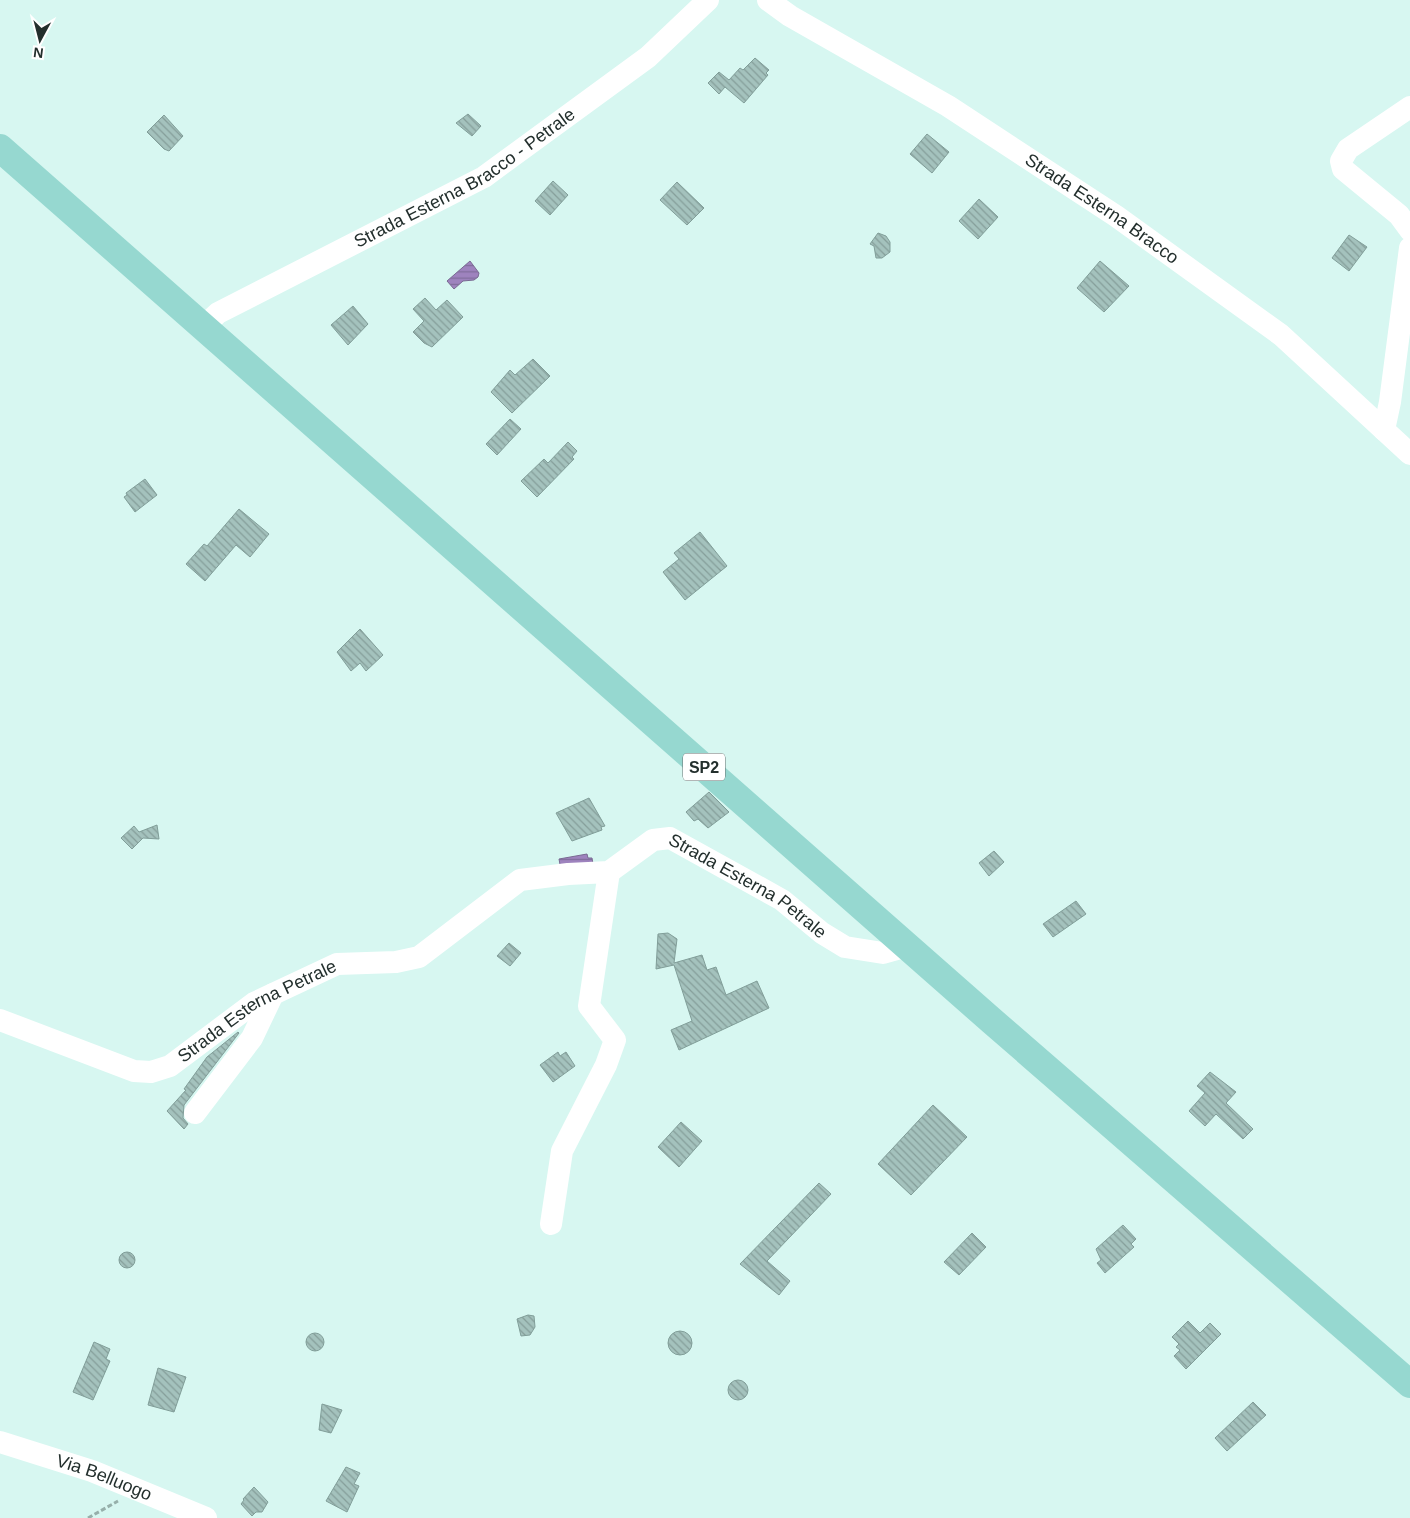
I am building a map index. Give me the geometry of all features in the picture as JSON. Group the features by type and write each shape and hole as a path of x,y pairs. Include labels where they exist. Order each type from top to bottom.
{"main road":[{"name":"SP2","path":"0,148 908,946 1410,1384"}],"street":[{"name":"Strada Esterna Bracco - Petrale","path":"203,326 218,313 484,177 648,57 708,0"},
{"name":"Strada Esterna Bracco","path":"768,0 790,16 948,106 1116,216 1281,336 1410,454"},
{"path":"1410,107 1348,149 1341,161 1343,169 1399,215 1410,230"},
{"path":"1384,430 1390,402 1410,248"},
{"name":"Strada Esterna Petrale","path":"0,1020 134,1071 151,1072 170,1066 254,1003 337,964 396,962 419,957 520,880 568,874 609,872 653,840 670,838 782,900 822,933 845,947 883,953 908,946"},
{"path":"552,1224 562,1151 606,1065 615,1040 589,1006 609,872"},
{"path":"195,1113 252,1038 273,994"},
{"name":"Via Belluogo","path":"0,1442 92,1472 203,1515 206,1518"}],"path":[{"path":"88,1518 136,1490"}],"shaded area":[{"path":"470,261 479,273 478,277 474,280 463,281 454,289 447,281"},
{"path":"587,854 588,858 592,858 593,864 561,870 559,859"}],"building":[{"path":"755,58 769,70 766,73 768,75 744,103 725,87 719,94 708,83 719,72 729,80 740,68 743,70"},
{"path":"468,114 481,126 472,136 456,123"},
{"path":"164,115 183,136 169,151 164,149 147,132"},
{"path":"927,134 949,152 932,173 910,154"},
{"path":"553,181 568,195 550,215 535,201"},
{"path":"677,182 704,208 687,225 660,200"},
{"path":"979,199 998,217 978,239 959,221"},
{"path":"878,233 886,236 890,242 890,252 882,258 876,258 874,246 870,244"},
{"path":"1349,235 1367,247 1349,271 1332,258"},
{"path":"1100,261 1129,286 1104,312 1077,288"},
{"path":"425,298 436,310 447,300 463,317 432,347 424,343 413,332 424,321 413,309"},
{"path":"353,306 368,324 348,345 331,325"},
{"path":"533,359 550,376 512,413 491,392 510,370 515,375"},
{"path":"510,419 521,429 497,455 486,444"},
{"path":"568,442 577,451 572,457 574,459 537,497 521,481 544,459 548,463"},
{"path":"145,479 157,495 135,512 124,497 127,495 126,493"},
{"path":"239,509 269,534 250,557 236,545 205,581 186,564 204,544 207,546"},
{"path":"700,532 727,566 685,600 663,572 679,559 674,553"},
{"path":"360,629 383,655 366,671 360,663 351,671 337,652"},
{"path":"709,792 729,812 708,828 698,819 694,821 686,812"},
{"path":"589,798 605,826 601,827 602,830 572,841 556,813"},
{"path":"157,825 159,839 143,838 132,849 121,838 134,826 139,832"},
{"path":"994,851 1004,862 989,876 979,863"},
{"path":"1076,901 1086,914 1053,937 1043,924"},
{"path":"668,933 677,939 674,963 702,955 707,970 716,967 726,995 757,981 769,1008 679,1050 671,1030 692,1021 674,965 656,969 658,934"},
{"path":"509,943 521,953 510,966 497,956"},
{"path":"238,1032 184,1105 183,1118 188,1124 184,1129 167,1111 186,1090 184,1089 207,1057"},
{"path":"558,1052 560,1056 566,1052 575,1066 553,1082 540,1065"},
{"path":"1210,1072 1236,1092 1226,1103 1253,1129 1243,1139 1216,1114 1205,1126 1189,1111 1205,1093 1197,1086"},
{"path":"933,1105 967,1137 911,1195 878,1164"},
{"path":"681,1122 702,1141 679,1167 658,1147"},
{"path":"819,1183 831,1194 767,1261 790,1281 779,1295 740,1264"},
{"path":"1123,1225 1136,1239 1131,1244 1134,1247 1105,1273 1097,1263 1101,1260 1096,1249"},
{"path":"972,1233 986,1247 959,1275 944,1262"},
{"path":"127,1252 133,1254 135,1260 133,1266 127,1268 121,1266 119,1260 121,1254"},
{"path":"528,1315 534,1316 535,1327 530,1335 521,1336 517,1319"},
{"path":"1188,1321 1200,1333 1210,1323 1221,1334 1186,1369 1174,1356 1180,1350 1176,1347 1179,1344 1172,1337"},
{"path":"680,1331 688,1335 692,1343 688,1351 680,1355 672,1351 668,1343 672,1335"},
{"path":"315,1333 321,1336 324,1342 321,1348 315,1351 309,1348 306,1342 309,1336"},
{"path":"94,1342 110,1349 106,1359 110,1361 93,1400 73,1392"},
{"path":"158,1368 186,1377 174,1412 148,1405"},
{"path":"738,1380 745,1383 748,1390 745,1397 738,1400 731,1397 728,1390 731,1383"},
{"path":"1253,1402 1266,1415 1227,1451 1215,1438"},
{"path":"322,1404 342,1410 331,1433 319,1430"},
{"path":"346,1467 360,1473 354,1484 359,1486 347,1512 326,1501"},
{"path":"254,1487 268,1502 262,1512 256,1512 252,1516 241,1504"}]}
